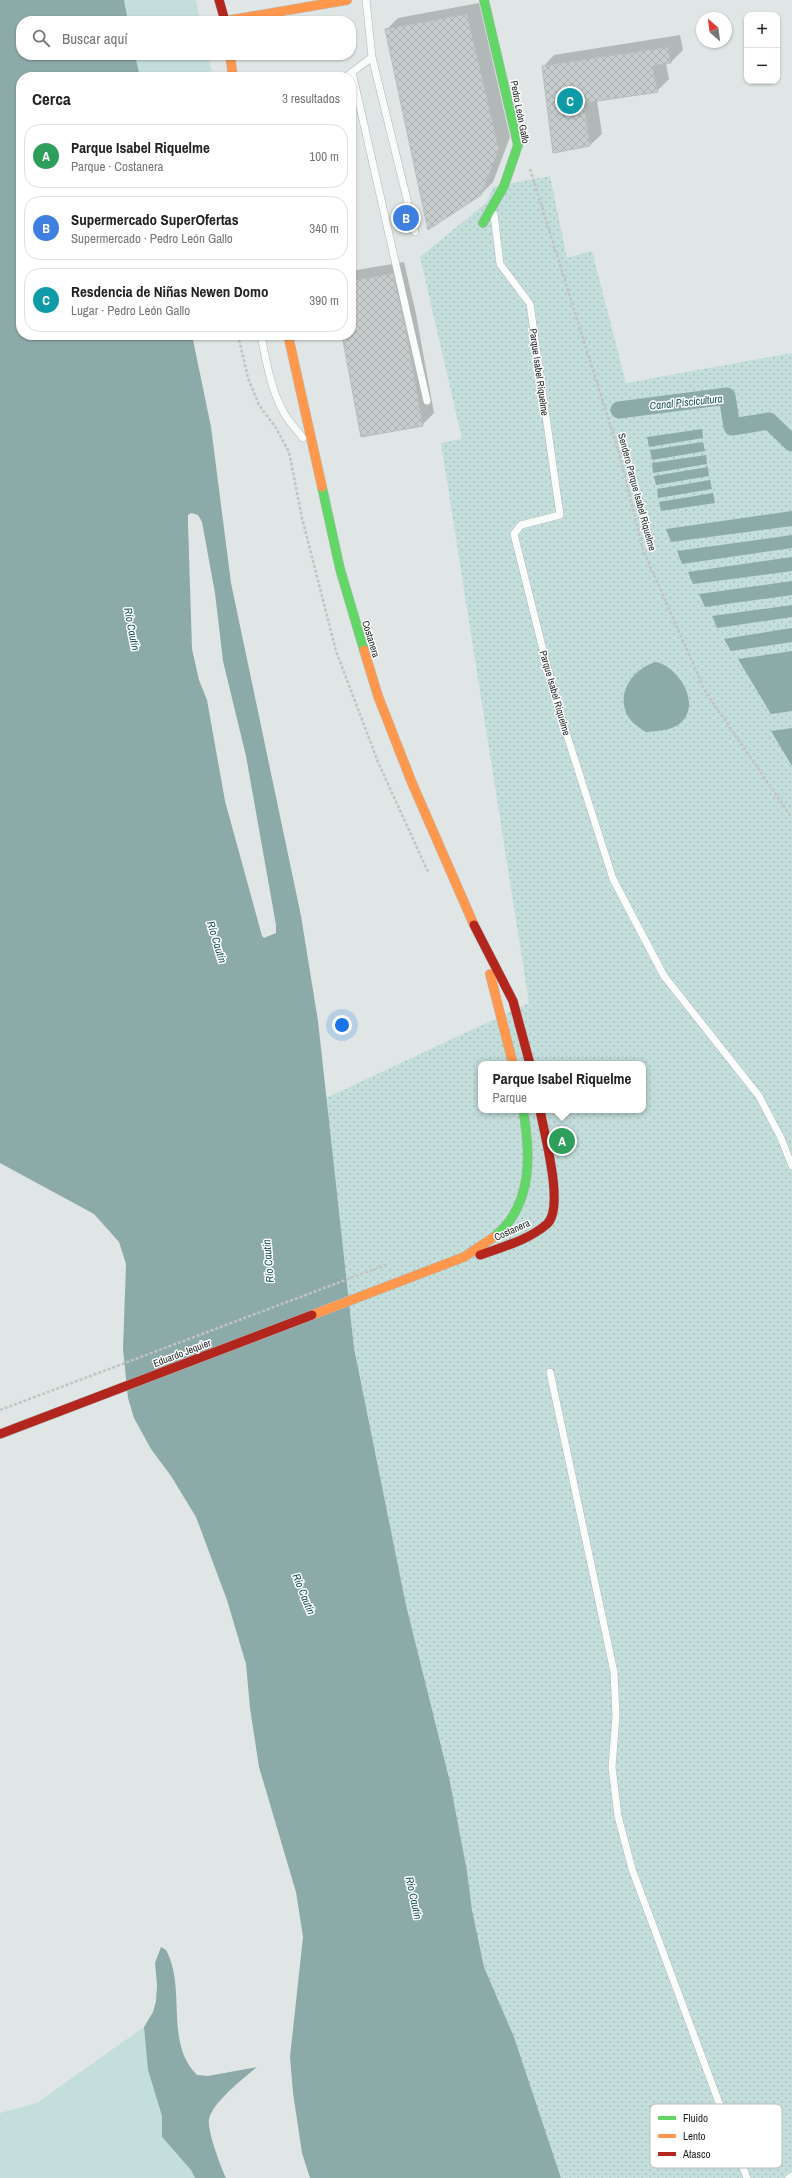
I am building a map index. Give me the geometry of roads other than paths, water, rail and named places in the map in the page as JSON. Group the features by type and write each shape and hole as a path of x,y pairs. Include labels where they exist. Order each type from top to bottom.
{"main road":[{"path":"219,0 224,16"},
{"path":"254,16 346,0"},
{"name":"Pedro León Gallo","path":"483,222 494,207 513,167 518,145 484,0"},
{"path":"231,60 233,72"},
{"name":"Costanera","path":"289,340 312,450 350,604 378,696 415,790 479,934 514,1001 529,1061"},
{"name":"Costanera","path":"479,934 512,1061"},
{"name":"Costanera","path":"371,1293 464,1257 495,1236 512,1219 520,1203 527,1174 528,1156 523,1113"},
{"name":"Costanera","path":"464,1257 477,1256 530,1236 548,1223 553,1211 554,1189 541,1113"},
{"name":"Eduardo Jequier","path":"0,1434 371,1293"}],"lane":[{"path":"366,0 372,57 415,232"},
{"path":"352,72 372,57"},
{"path":"356,90 427,401"},
{"name":"Parque Isabel Riquelme","path":"494,207 500,264 530,304 560,515 522,525 514,534 555,698 613,879 664,976 759,1096 781,1138 792,1166"},
{"path":"262,340 266,364 279,403 285,415 312,450"},
{"path":"550,1372 614,1672 616,1716 612,1767 618,1816 632,1869 719,2104"},
{"path":"743,2168 747,2178"}],"water":[{"name":"Río Cautín","path":"0,0 124,0 127,16 16,16 16,60 136,60 139,72 16,72 16,340 193,340 211,427 231,583 301,916 318,1021 354,1348 406,1605 450,1782 467,1871 472,1910 484,1967 514,2037 561,2178 310,2178 302,2153 293,2093 290,2057 303,1937 296,1892 259,1767 250,1708 246,1664 227,1600 196,1517 171,1476 151,1449 134,1418 128,1398 123,1349 126,1264 119,1242 94,1214 0,1163","holes":["191,513 198,515 202,522 215,593 223,661 246,756 276,925 276,933 264,938 262,936 225,801 207,700 199,680 192,649 188,515"]},
{"path":"702,429 703,438 649,447 647,437"},
{"path":"703,442 705,451 652,460 650,450"},
{"path":"706,455 707,464 653,473 652,463"},
{"path":"708,467 709,476 656,485 654,476"},
{"path":"710,480 712,489 658,498 657,489"},
{"path":"713,493 715,503 661,511 659,502"},
{"path":"792,511 792,526 671,542 666,529"},
{"path":"792,535 792,548 682,564 677,551"},
{"path":"792,557 792,571 693,584 688,572"},
{"path":"792,581 792,595 705,607 699,594"},
{"path":"792,605 792,617 717,628 712,616"},
{"path":"792,628 792,642 731,651 724,639"},
{"path":"792,651 792,711 771,714 738,659"},
{"path":"656,662 665,665 681,680 689,700 688,710 684,719 673,728 646,732 629,718 625,709 625,692 633,676 648,665"},
{"path":"792,728 792,766 771,731"},
{"path":"161,1947 166,1950 172,1965 175,1981 178,2031 181,2047 187,2062 197,2075 208,2076 257,2067 216,2105 209,2119 212,2140 226,2178 195,2178 191,2170 162,2137 162,2116 148,2070 144,2027 153,2012 156,2001 157,1985 155,1963"}],"waterway":[{"name":"Canal Piscicultura","path":"619,410 727,396 732,427 769,421 792,443"}],"place":[{"name":"Resdencia de Niñas Newen Domo","path":"570,101"},
{"name":"Supermercado SuperOfertas","path":"406,218"},
{"name":"Parque Isabel Riquelme","path":"562,1141"}]}
